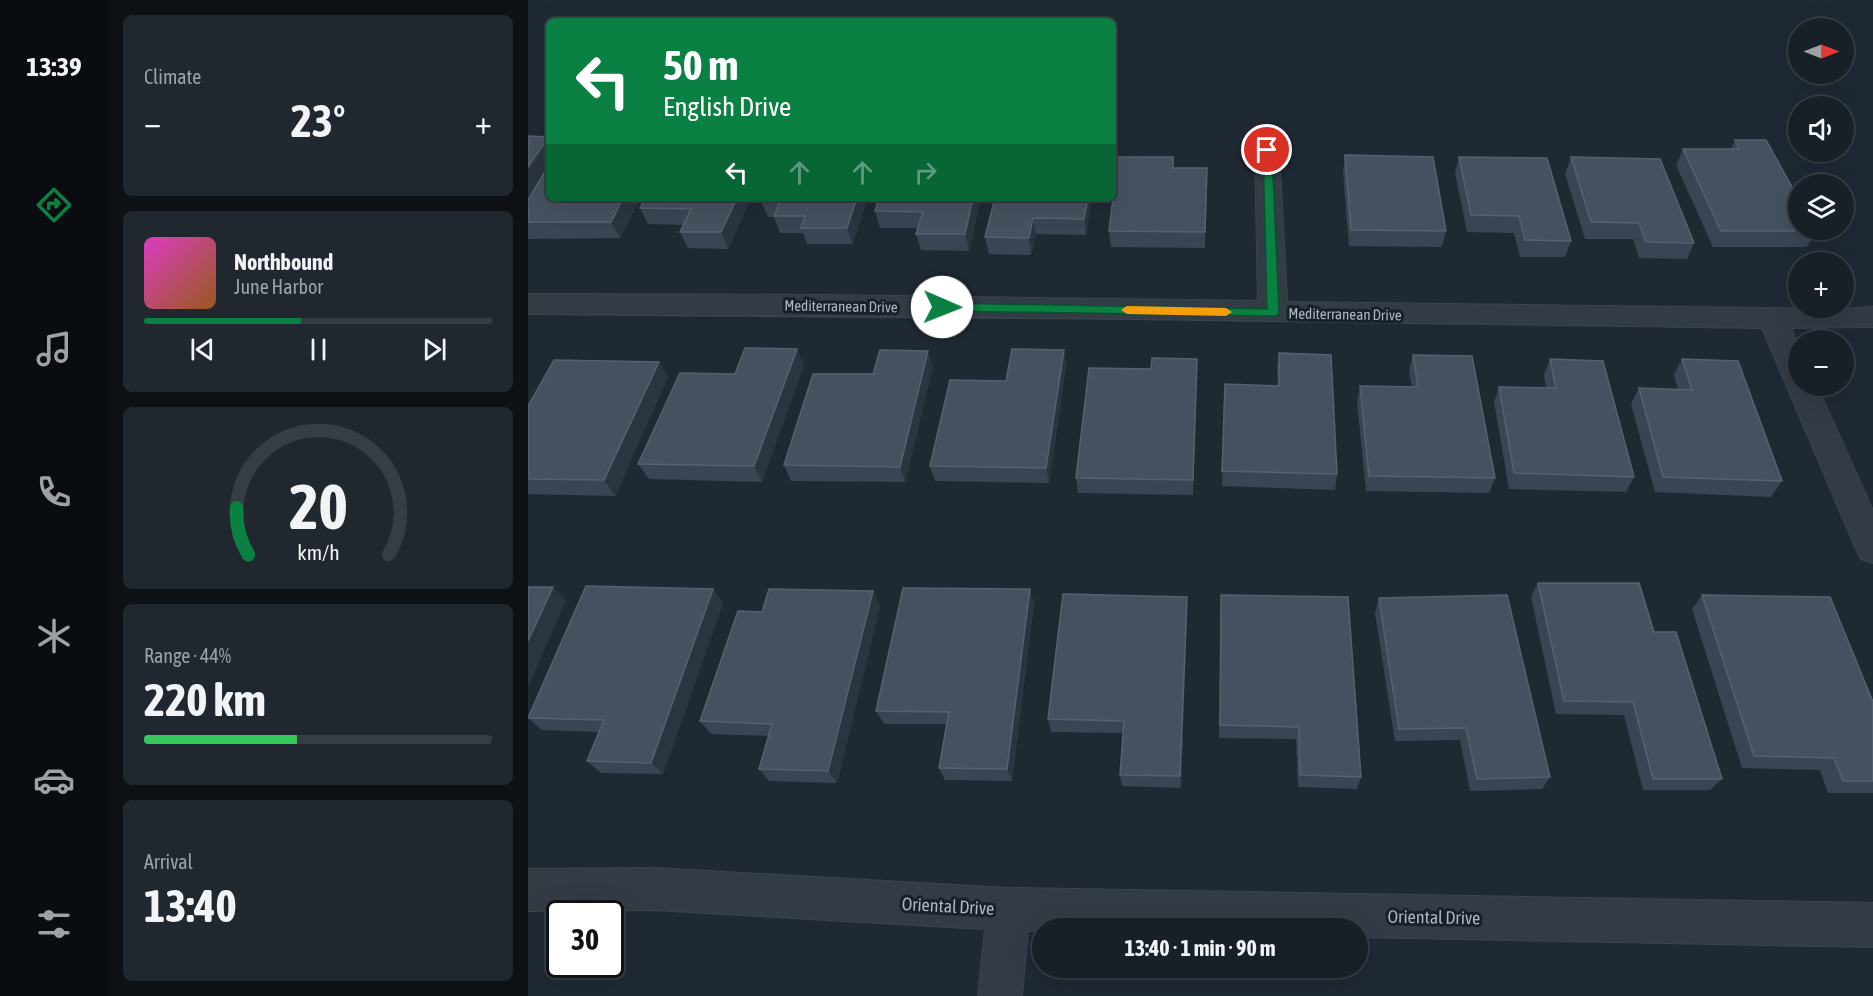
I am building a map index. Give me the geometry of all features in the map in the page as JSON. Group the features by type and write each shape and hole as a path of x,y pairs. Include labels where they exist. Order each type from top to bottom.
{"street":[{"path":"1267,150 1273,313"},
{"name":"Mediterranean Drive","path":"528,304 824,305 1273,313 1772,318 1873,317"},
{"path":"1772,318 1788,355"},
{"path":"1806,396 1873,549"},
{"name":"Oriental Drive","path":"528,891 656,889 1009,909 1873,925"},
{"path":"999,996 1009,909"}],"building":[{"path":"528,136 546,137 546,141 528,167"},
{"path":"1735,140 1766,140 1788,180 1788,231 1721,231 1683,149 1739,149"},
{"path":"1345,155 1433,157 1446,231 1351,230"},
{"path":"1118,157 1173,157 1173,168 1207,168 1205,232 1109,231 1113,201 1116,201"},
{"path":"1459,157 1547,158 1571,241 1525,240 1519,216 1471,215"},
{"path":"1571,157 1660,159 1694,243 1646,242 1639,223 1591,222"},
{"path":"546,170 546,201 622,201 611,222 528,222 528,200"},
{"path":"644,201 736,201 721,232 680,232 691,209 640,208"},
{"path":"780,201 856,201 847,228 801,228 805,216 774,216"},
{"path":"878,201 972,201 965,234 916,234 923,212 875,211"},
{"path":"994,201 1087,201 1084,219 1033,218 1029,238 985,237"},
{"path":"745,348 797,349 754,466 638,464 680,373 735,374"},
{"path":"1012,349 1064,350 1046,468 930,466 950,380 1006,381"},
{"path":"880,350 928,351 900,467 784,465 813,374 873,374"},
{"path":"1279,353 1331,355 1337,474 1222,471 1225,384 1279,386"},
{"path":"1413,355 1472,356 1495,478 1369,476 1360,386 1418,387"},
{"path":"1152,358 1197,359 1193,480 1076,478 1089,368 1151,369"},
{"path":"1550,359 1603,361 1634,477 1514,473 1499,387 1556,388"},
{"path":"1682,359 1738,361 1782,481 1663,477 1639,388 1692,390"},
{"path":"554,360 659,362 604,480 528,479 528,406"},
{"path":"1538,583 1639,583 1654,632 1676,632 1722,779 1653,779 1633,702 1564,701"},
{"path":"586,586 713,589 651,763 587,761 604,720 528,718"},
{"path":"528,587 553,587 528,641"},
{"path":"903,588 1030,589 1007,769 939,768 949,712 876,711"},
{"path":"769,589 873,591 828,771 759,769 772,724 700,721 738,611 762,612"},
{"path":"1063,594 1187,597 1180,776 1120,775 1124,721 1048,719"},
{"path":"1221,595 1348,597 1361,777 1300,775 1299,727 1220,725"},
{"path":"1507,595 1550,777 1477,779 1466,728 1399,729 1379,598"},
{"path":"1702,595 1830,597 1873,702 1873,781 1843,781 1834,758 1754,756"}],"slow traffic":[{"path":"1127,310 1226,312"}],"route":[{"path":"942,307 1273,313 1267,150"}]}
